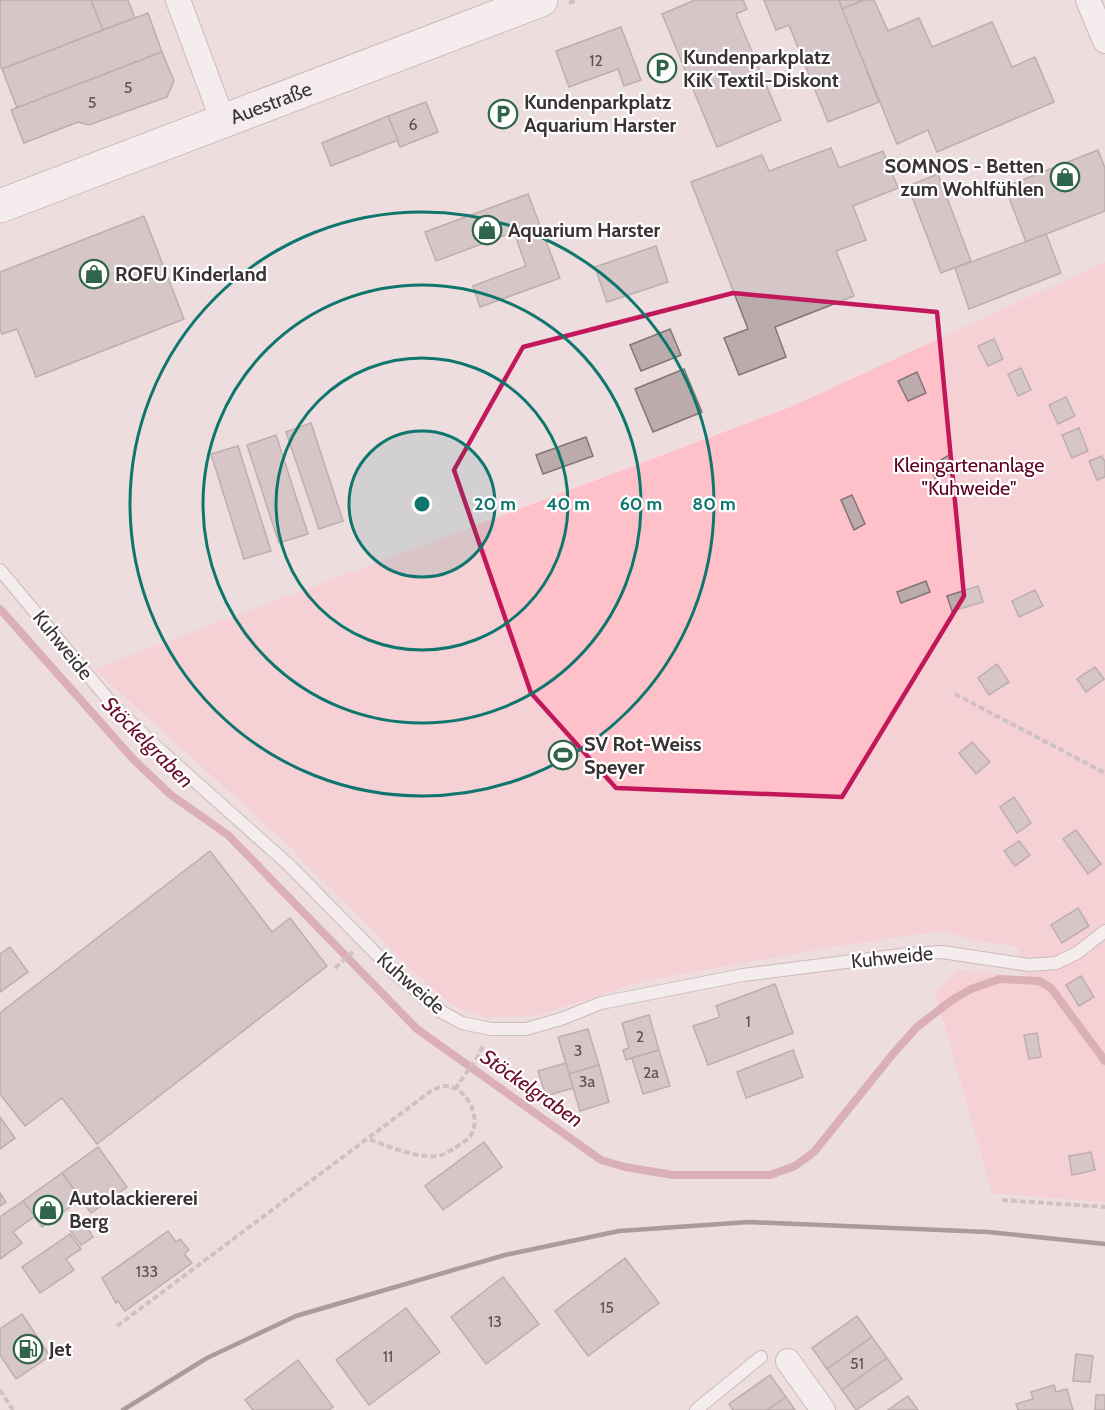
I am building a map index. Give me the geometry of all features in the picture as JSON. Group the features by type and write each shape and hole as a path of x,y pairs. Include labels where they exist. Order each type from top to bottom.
{"street":[{"path":"178,0 223,121"},
{"name":"Auestraße","path":"0,206 540,0"},
{"path":"1088,0 1105,41"},
{"path":"788,1361 823,1410"}],"lane":[{"name":"Kuhweide","path":"0,570 120,712 289,865 396,974 442,1012 462,1023 491,1029 526,1029 561,1019 602,1003 743,975 908,954 942,952 1029,965 1056,963 1077,953 1105,931"},
{"path":"696,1410 761,1357"}],"path":[{"path":"956,694 1105,773"},
{"path":"335,968 354,951"},
{"path":"455,1089 477,1058"},
{"path":"117,1326 431,1091 443,1086 455,1089 464,1095 475,1118 473,1132 461,1145 446,1154 436,1156 414,1154 368,1139"},
{"path":"1002,1200 1105,1207"},
{"path":"0,1390 13,1410"}],"highlighted area":[{"path":"733,293 937,312 964,596 842,797 616,788 531,693 454,470 523,347"}],"green space":[{"name":"SV Rot-Weiss Speyer","path":"1105,262 1105,1202 992,1193 935,992 959,970 1026,978 1018,947 969,939 943,931 838,946 648,980 535,1016 486,1017 453,1006 417,975 283,840 94,669 793,406"}],"building":[{"path":"91,0 103,30 2,69 0,64 0,1"},
{"path":"91,0 128,0 135,18 103,30"},
{"path":"695,0 743,0 747,9 736,14 781,120 717,147 662,14"},
{"path":"764,0 839,0 879,102 828,122 789,25 776,30"},
{"path":"839,0 864,0 842,9"},
{"path":"864,0 874,0 888,31 919,18 932,47 992,22 1012,67 1035,57 1054,102 937,152 928,130 897,144 842,9"},
{"path":"148,13 162,52 17,108 2,69"},
{"path":"621,27 641,80 624,86 618,69 569,87 556,51"},
{"path":"162,52 174,81 167,97 89,125 78,122 24,143 11,110"},
{"path":"426,102 438,132 400,147 388,116"},
{"path":"388,116 398,140 331,166 322,143"},
{"path":"831,148 839,168 883,151 898,188 853,206 866,240 836,251 854,296 775,327 786,357 739,375 724,338 748,329 691,182 762,155 769,171"},
{"path":"1098,150 1105,168 1105,211 1026,242 1005,187"},
{"path":"938,174 971,261 941,273 908,186"},
{"path":"528,194 560,278 480,307 473,286 526,266 514,232 436,261 425,232"},
{"path":"144,216 184,319 36,377 17,329 2,334 0,329 0,272"},
{"path":"1046,234 1061,273 969,309 955,268"},
{"path":"656,246 668,282 607,302 595,267"},
{"path":"670,329 681,355 641,371 630,345"},
{"path":"994,339 1003,359 988,366 978,346"},
{"path":"1021,368 1031,390 1018,396 1008,374"},
{"path":"684,369 702,412 653,432 635,389"},
{"path":"917,372 926,393 908,401 898,381"},
{"path":"1066,397 1075,416 1058,424 1049,405"},
{"path":"311,423 343,521 319,529 286,432"},
{"path":"1079,428 1088,451 1072,458 1062,435"},
{"path":"276,435 308,534 279,543 247,445"},
{"path":"586,437 593,456 543,474 536,455"},
{"path":"238,446 271,551 244,559 211,454"},
{"path":"949,455 957,469 937,481 929,467"},
{"path":"1102,456 1105,462 1105,477 1097,480 1089,461"},
{"path":"852,495 865,524 854,530 841,500"},
{"path":"926,581 930,592 901,603 897,592"},
{"path":"978,586 983,602 952,611 947,596"},
{"path":"1035,590 1043,606 1019,617 1012,601"},
{"path":"997,664 1009,682 989,695 978,678"},
{"path":"1095,667 1104,679 1086,692 1077,679"},
{"path":"972,742 990,762 976,774 959,753"},
{"path":"1014,797 1031,823 1017,833 1000,807"},
{"path":"1076,830 1101,864 1088,874 1063,839"},
{"path":"1019,841 1030,855 1015,866 1004,851"},
{"path":"210,851 272,932 290,918 327,966 97,1144 62,1098 25,1126 0,1094 0,1013"},
{"path":"1078,908 1089,926 1062,943 1051,925"},
{"path":"10,947 28,972 0,992 0,954"},
{"path":"1081,976 1094,997 1079,1006 1066,985"},
{"path":"775,984 793,1033 708,1065 693,1026 720,1017 716,1006"},
{"path":"649,1015 659,1050 626,1060 623,1050 629,1048 622,1023"},
{"path":"588,1029 599,1065 569,1074 558,1037"},
{"path":"1037,1033 1041,1057 1029,1059 1024,1035"},
{"path":"659,1050 670,1086 643,1094 632,1058"},
{"path":"793,1050 803,1077 746,1098 737,1072"},
{"path":"566,1063 573,1088 546,1096 538,1071"},
{"path":"599,1065 609,1102 580,1111 569,1074"},
{"path":"0,1117 15,1138 0,1149"},
{"path":"484,1142 502,1167 443,1210 425,1186"},
{"path":"98,1147 127,1187 91,1213 62,1173"},
{"path":"1091,1152 1095,1170 1072,1175 1069,1156"},
{"path":"62,1173 81,1199 42,1227 23,1201"},
{"path":"0,1193 6,1202 0,1206"},
{"path":"23,1201 35,1216 13,1232 22,1243 0,1259 0,1217"},
{"path":"82,1220 93,1237 81,1245 69,1229"},
{"path":"168,1231 176,1242 180,1239 189,1250 184,1254 192,1263 125,1311 118,1301 116,1303 102,1278"},
{"path":"70,1234 81,1249 66,1259 74,1270 40,1293 22,1267"},
{"path":"625,1258 659,1303 588,1356 555,1311"},
{"path":"503,1277 539,1324 486,1364 451,1317"},
{"path":"406,1308 440,1352 369,1405 336,1360"},
{"path":"22,1314 50,1356 16,1379 0,1355 0,1329"},
{"path":"857,1316 872,1337 827,1369 812,1348"},
{"path":"872,1337 887,1358 842,1390 827,1369"},
{"path":"1076,1354 1093,1356 1090,1382 1073,1381"},
{"path":"887,1358 902,1379 856,1410 842,1390"},
{"path":"298,1360 333,1407 329,1410 253,1410 245,1400"},
{"path":"770,1375 786,1397 767,1410 733,1410 729,1404"},
{"path":"1054,1385 1056,1392 1067,1389 1073,1410 1018,1410 1016,1404 1033,1399 1031,1392"},
{"path":"1096,1395 1105,1395 1105,1410 1095,1410"},
{"path":"908,1396 918,1410 888,1410"},
{"path":"786,1397 795,1410 767,1410"}],"waterway":[{"name":"Stöckelgraben","path":"0,609 134,760 171,795 228,835 417,1029 601,1160 625,1167 673,1175 770,1175 795,1166 814,1152 917,1027 952,1000 971,989 1000,979 1039,981 1051,988 1105,1061"}],"railway":[{"path":"123,1410 207,1358 296,1316 505,1255 619,1231 749,1222 988,1232 1105,1244"}],"place":[{"name":"Kundenparkplatz KiK Textil-Diskont","path":"662,68"},
{"name":"Kundenparkplatz Aquarium Harster","path":"503,114"},
{"name":"SOMNOS - Betten zum Wohlfühlen","path":"1065,177"},
{"name":"Aquarium Harster","path":"487,230"},
{"name":"ROFU Kinderland","path":"94,274"},
{"name":"SV Rot-Weiss Speyer","path":"563,755"},
{"name":"Autolackiererei Berg","path":"48,1210"},
{"name":"Jet","path":"28,1349"}],"park label":[{"name":"Kleingartenanlage \"Kuhweide\"","path":"969,476"}]}
